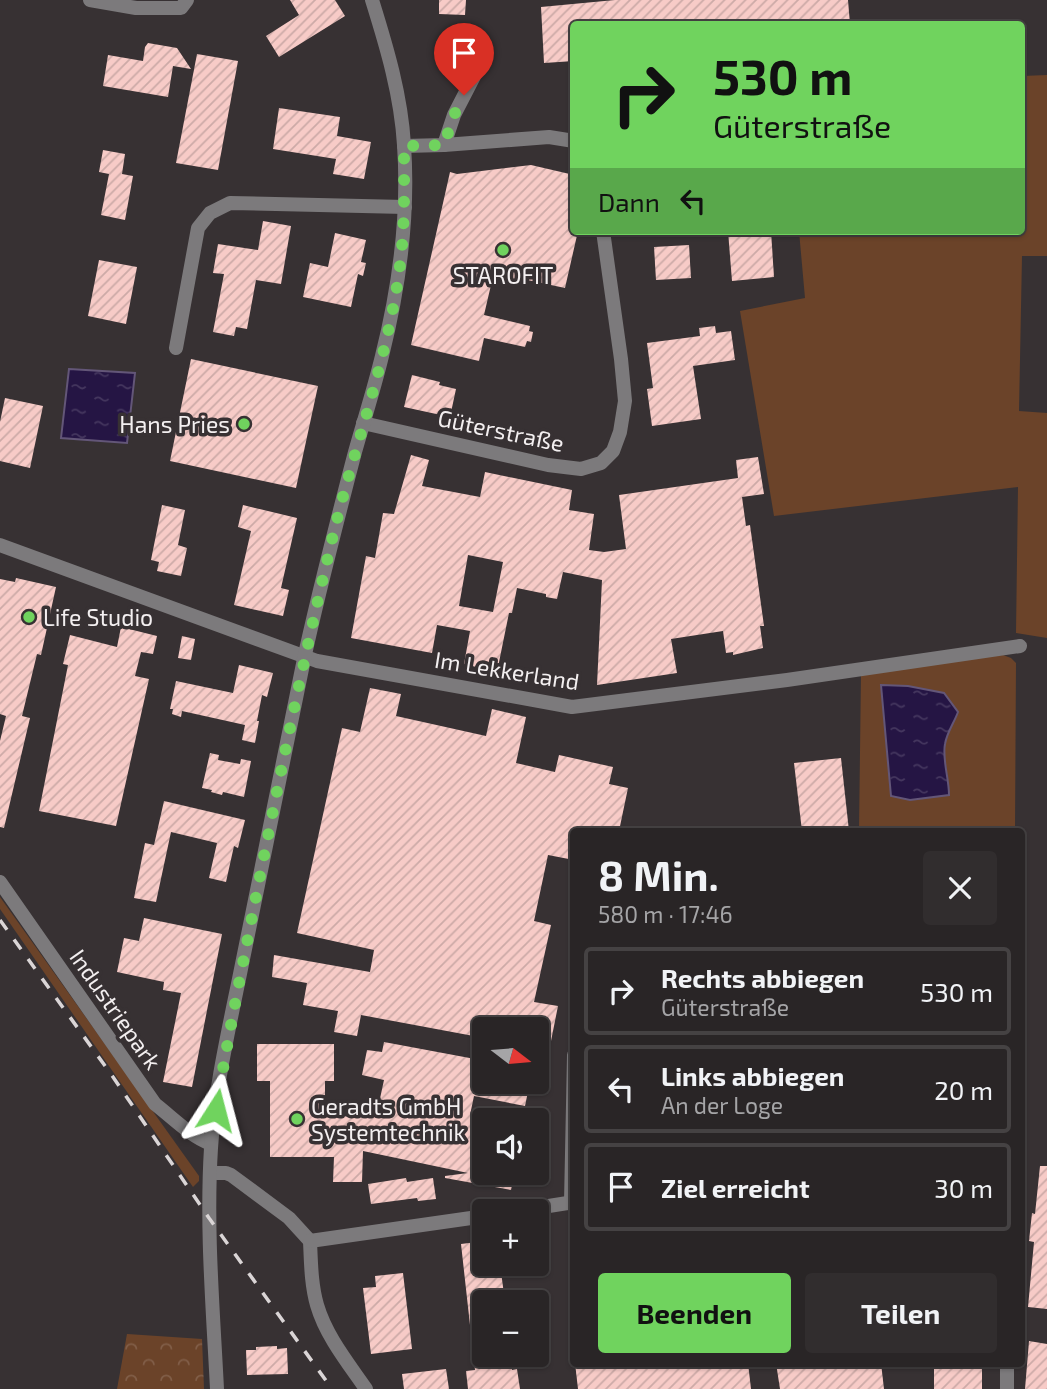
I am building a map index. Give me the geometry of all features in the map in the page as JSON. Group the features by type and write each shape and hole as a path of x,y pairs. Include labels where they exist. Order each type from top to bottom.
{"street":[{"path":"90,0 181,8 187,0"},
{"path":"217,1389 210,1238 210,1173 211,1144 226,1049 305,657 334,533 382,358 401,257 405,207 404,146 399,99 389,54 372,0"},
{"path":"444,145 454,115 485,55"},
{"path":"404,146 549,137 570,140"},
{"path":"176,348 198,228 210,213 230,203 405,207"},
{"name":"Güterstraße","path":"363,423 548,465 581,469 601,463 613,451 620,432 625,401 605,235"},
{"path":"0,545 305,657"},
{"name":"Im Lekkerland","path":"305,657 572,707 788,680 1020,646"},
{"path":"788,680 792,696"},
{"name":"Industriepark","path":"0,882 155,1104 189,1131 211,1144"},
{"path":"210,1173 231,1175 289,1218 310,1241 311,1277 317,1307 333,1340 366,1389"},
{"path":"549,1206 570,1203"},
{"path":"310,1241 472,1218"},
{"path":"1007,1367 1007,1389"}],"green space":[{"path":"1047,75 1047,256 1022,256 1019,411 1047,413 1047,638 1016,633 1018,487 774,516 740,311 805,298 799,235 1025,235 1025,76"},
{"path":"1003,655 1011,658 1016,663 1015,828 859,828 861,673","holes":["908,686 944,693 951,703 955,717 944,749 949,794 891,796 891,687"]},
{"path":"0,897 199,1176 199,1181 193,1187 0,909"},
{"path":"127,1334 202,1339 204,1389 117,1389"}],"water":[{"path":"69,369 135,373 127,443 61,438"},
{"path":"881,685 908,686 944,693 958,712 947,735 944,750 949,795 910,800 891,796"}],"building":[{"path":"290,0 335,0 345,16 279,57 266,36 299,15"},
{"path":"439,0 466,0 465,15 439,14"},
{"path":"615,0 848,0 850,21 570,21 570,61 544,63 541,7"},
{"path":"148,43 177,48 191,69 173,66 168,97 103,86 108,55 143,61"},
{"path":"197,54 238,61 218,170 176,163"},
{"path":"279,108 340,117 337,136 371,142 364,179 333,174 336,159 273,149"},
{"path":"103,150 125,154 122,174 133,176 125,220 101,215 109,174 99,172"},
{"name":"STAROFIT","path":"531,165 570,174 570,235 577,235 565,288 518,278 491,285 484,315 530,326 529,331 533,332 531,342 527,341 525,347 484,338 479,361 411,345 450,172 457,174"},
{"path":"263,221 291,226 281,284 256,280 247,329 236,327 234,336 213,332 224,274 213,273 218,244 258,250"},
{"path":"335,233 366,240 361,262 366,263 363,276 358,274 351,307 303,297 310,263 328,267"},
{"path":"728,235 771,235 774,277 732,281"},
{"path":"689,245 691,278 656,280 654,247"},
{"path":"99,260 137,267 126,324 88,316"},
{"path":"715,326 716,333 731,331 735,360 693,366 701,419 652,426 647,389 653,388 647,343 700,336 699,328"},
{"name":"Hans Pries","path":"191,359 318,386 296,488 170,461"},
{"path":"412,375 456,389 450,417 404,407"},
{"path":"5,398 43,406 30,468 0,461 0,422"},
{"path":"411,455 429,460 422,486 480,497 485,472 572,490 569,510 594,514 589,550 604,552 626,549 619,495 738,478 736,460 758,457 764,494 742,497 746,526 750,525 764,626 760,626 763,648 733,655 733,652 726,653 723,631 671,639 677,673 597,685 602,580 563,572 557,599 517,588 497,672 464,664 470,631 437,625 432,653 351,638 366,556 375,558 383,513 394,514","holes":["468,555 503,562 493,612 459,606"]},
{"path":"162,505 185,510 178,545 187,548 181,576 157,571 159,562 151,560"},
{"path":"243,505 297,518 281,588 289,590 283,616 234,605 251,531 238,527"},
{"path":"16,578 56,587 41,655 37,654 22,716 30,718 4,828 0,827 0,741 6,716 0,714 0,579 15,582"},
{"path":"121,627 157,636 153,654 141,652 135,676 149,679 116,826 39,811 68,665 63,664 70,635 117,647"},
{"path":"182,636 195,639 191,660 178,658"},
{"path":"239,665 273,673 267,697 262,695 255,743 242,740 245,725 182,711 181,717 172,714 173,709 170,709 176,681 233,693"},
{"path":"370,688 401,694 396,716 486,736 492,709 526,717 516,763 555,772 559,755 613,767 609,784 628,788 620,828 570,828 570,859 548,855 534,921 551,925 534,1002 558,1006 550,1046 550,1017 472,1017 472,1036 361,1015 357,1036 334,1032 338,1011 303,1005 307,983 272,977 274,955 370,972 374,950 297,933 342,728 360,732"},
{"path":"210,753 219,755 218,760 240,764 241,759 251,761 244,797 223,792 222,795 202,788"},
{"path":"841,758 849,828 802,828 794,763"},
{"path":"164,801 245,820 238,848 234,846 226,882 209,878 217,843 171,832 156,902 134,898 145,843 154,845"},
{"path":"144,918 222,934 192,1087 163,1082 181,993 163,990 164,982 117,972 124,938 139,941"},
{"path":"384,1042 472,1058 472,1094 528,1094 525,1106 474,1096 470,1115 472,1183 445,1178 468,1173 363,1151 362,1182 333,1182 334,1157 270,1157 270,1081 257,1081 257,1044 334,1044 334,1081 325,1081 325,1116 376,1117 384,1080 362,1075 367,1050 382,1052"},
{"path":"1040,1166 1047,1166 1047,1309 1028,1307 1034,1242 1029,1241"},
{"path":"406,1178 407,1182 433,1178 436,1199 418,1201 417,1198 371,1204 368,1184"},
{"path":"484,1185 512,1185 511,1190"},
{"path":"472,1243 472,1276 502,1276 503,1290 472,1290 472,1343 461,1244"},
{"path":"403,1273 412,1349 371,1354 363,1288 376,1287 375,1276"},
{"path":"1029,1341 1047,1344 1047,1389 1025,1389"},
{"path":"277,1346 277,1349 287,1348 288,1374 247,1375 246,1350"},
{"path":"475,1367 517,1369 520,1389 468,1389 466,1371 475,1370"},
{"path":"575,1367 748,1367 751,1389 578,1389"},
{"path":"777,1367 881,1367 884,1389 780,1389"},
{"path":"934,1367 982,1367 982,1389 934,1389"},
{"path":"446,1369 449,1389 404,1389 402,1374"}],"railway":[{"path":"0,920 332,1389"}],"place":[{"name":"STAROFIT","path":"503,250"},
{"name":"Hans Pries","path":"244,424"},
{"name":"Life Studio","path":"29,617"},
{"name":"Geradts GmbH Systemtechnik","path":"297,1119"}],"route":[{"path":"216,1110 234,1004 305,657 334,533 393,308 405,207 404,146 444,145 464,95"}]}
